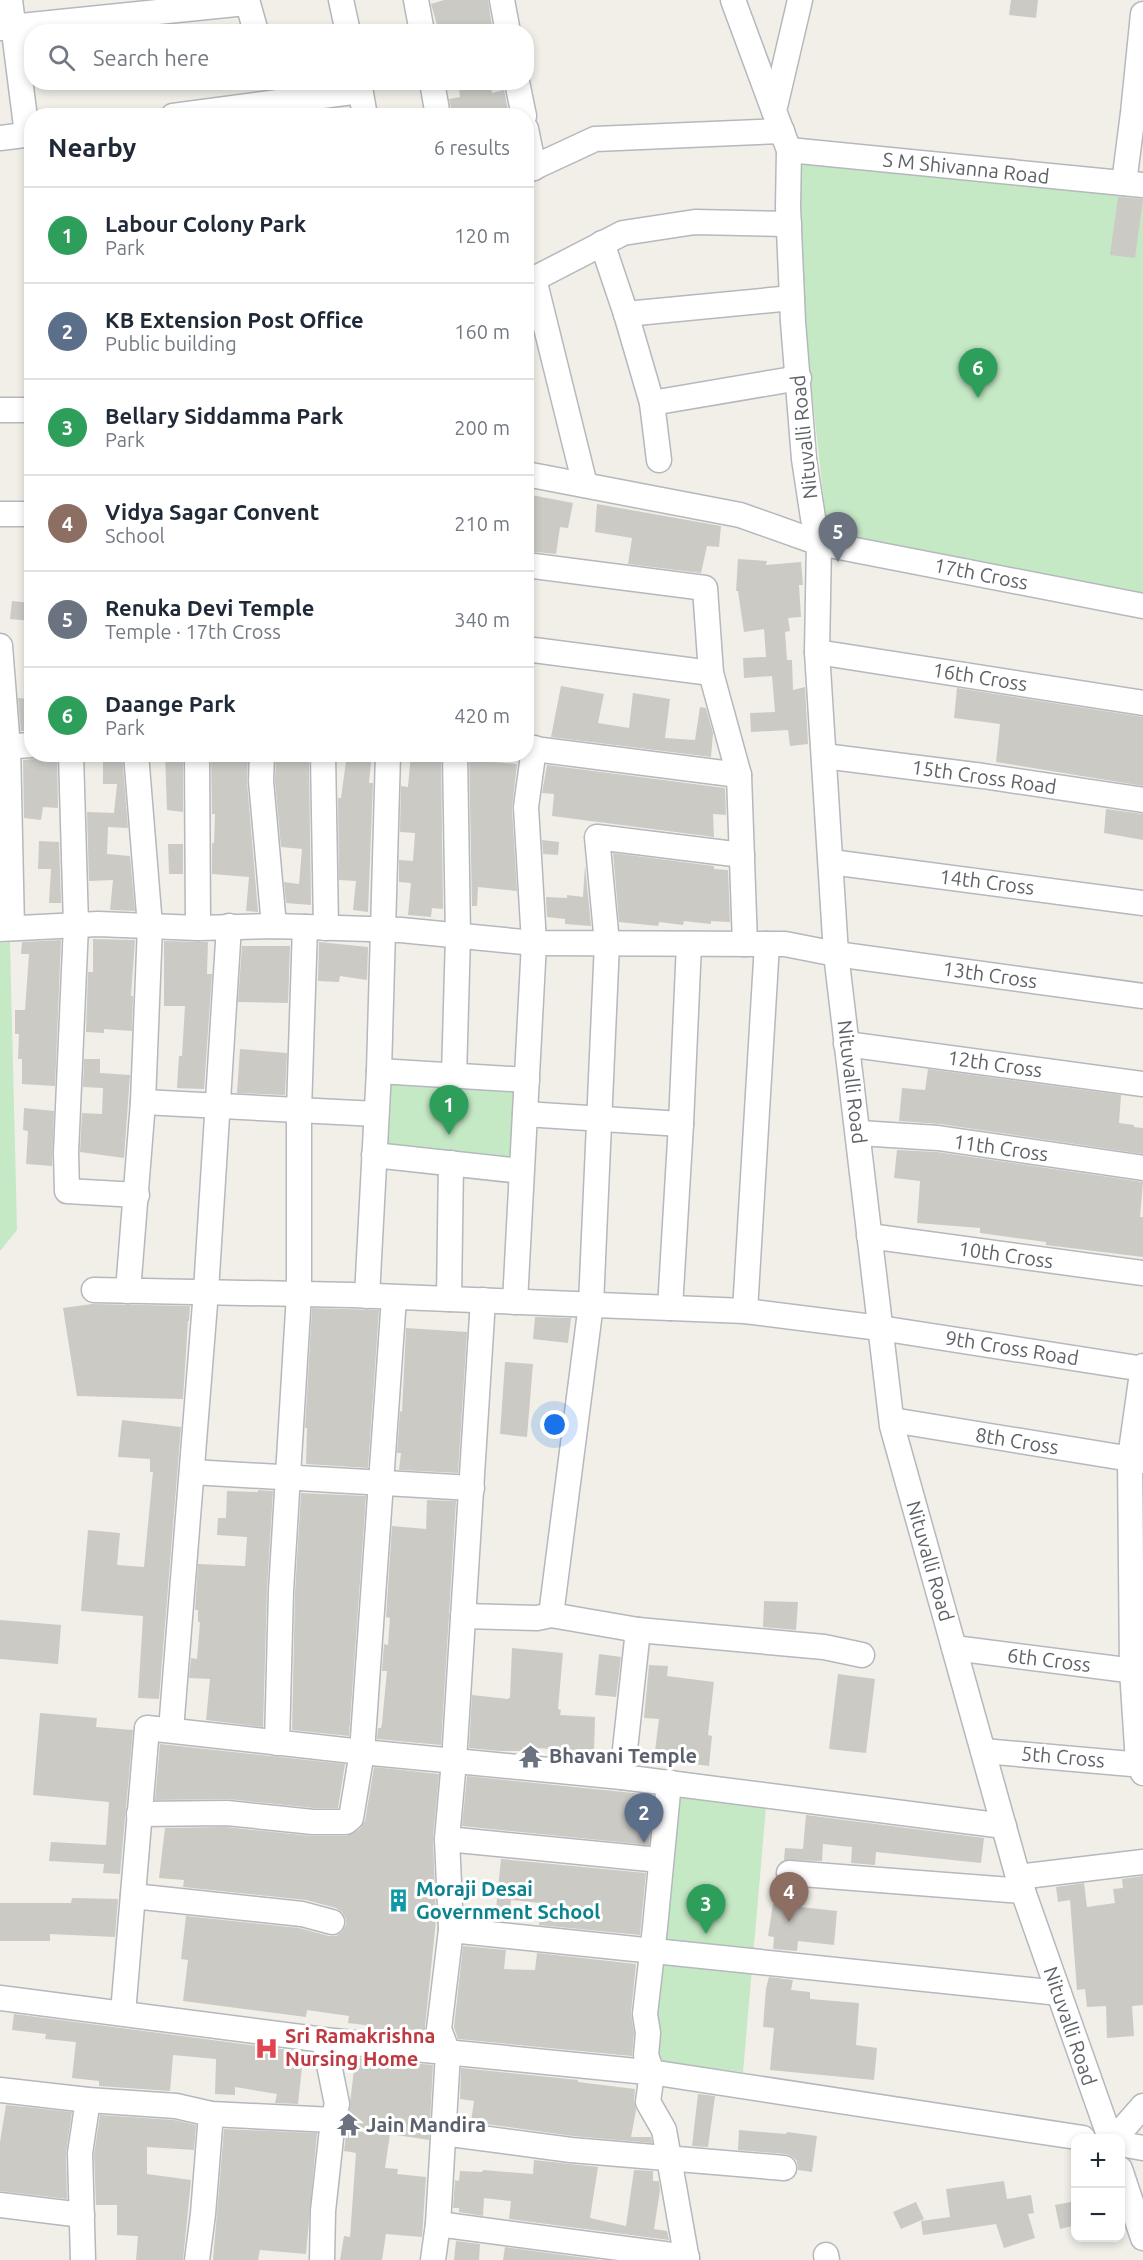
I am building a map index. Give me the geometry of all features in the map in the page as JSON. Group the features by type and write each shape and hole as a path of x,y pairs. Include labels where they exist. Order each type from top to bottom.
{"street":[{"path":"10,0 7,27 24,110"},
{"path":"341,0 346,24"},
{"path":"416,0 420,24"},
{"path":"502,0 506,24"},
{"path":"733,0 781,130"},
{"name":"Nituvalli Road","path":"800,0 781,130 804,459 819,543 817,652 836,954 892,1420 1020,1884 1108,2134"},
{"path":"36,24 247,2 253,24"},
{"path":"1133,184 1133,113 1143,14"},
{"path":"7,27 24,25"},
{"path":"205,108 265,93 312,90"},
{"path":"361,90 364,108"},
{"path":"433,90 437,108"},
{"path":"519,90 523,108"},
{"name":"S M Shivanna Road","path":"534,168 595,139 781,130 1133,184"},
{"path":"0,138 24,135"},
{"path":"534,279 623,233 695,222 789,224"},
{"path":"602,243 652,403 659,460"},
{"path":"534,296 585,485"},
{"path":"626,314 792,298"},
{"path":"652,403 799,378"},
{"path":"0,410 24,410"},
{"name":"17th Cross","path":"534,475 740,515 819,543 1143,606"},
{"path":"0,514 24,514"},
{"path":"534,566 705,588 711,673 739,775 742,855 756,944 745,1311"},
{"path":"534,649 711,673"},
{"name":"16th Cross","path":"817,652 1143,703"},
{"path":"0,653 4,747 6,929"},
{"path":"4,747 24,746"},
{"path":"534,749 739,775"},
{"name":"15th Cross Road","path":"824,756 984,776 1143,800"},
{"path":"71,762 76,925 67,1191 137,1195"},
{"path":"128,1291 143,1102 150,926 137,762"},
{"path":"197,762 198,928"},
{"path":"262,762 261,781 274,926"},
{"path":"277,1743 281,1591 300,1294 299,1110 315,927 323,762"},
{"path":"367,1296 379,1071 381,930 388,762"},
{"path":"454,1076 458,936 455,762"},
{"path":"515,1302 534,943 526,807 529,762"},
{"path":"551,1615 591,1304 608,944 597,837 742,855"},
{"name":"14th Cross","path":"831,862 1143,903"},
{"name":"13th Cross","path":"6,929 76,925 198,928 274,926 381,930 534,943 785,944 836,954 1143,996"},
{"path":"171,1730 206,1291 229,926"},
{"path":"670,1308 689,944"},
{"name":"12th Cross","path":"846,1044 1143,1084"},
{"path":"379,1071 526,1080"},
{"path":"143,1102 376,1114"},
{"path":"525,1114 681,1124"},
{"name":"11th Cross","path":"859,1133 938,1138 1143,1168"},
{"path":"374,1155 521,1171"},
{"path":"449,1299 451,1163"},
{"name":"10th Cross","path":"869,1236 1143,1273"},
{"name":"9th Cross Road","path":"94,1290 367,1296 745,1311 880,1328 1143,1368"},
{"path":"139,1814 227,1813 313,1822 346,1822 351,1818 362,1752 394,1298"},
{"path":"433,2260 438,2224 448,2053 439,2029 450,1930 447,1839 483,1300"},
{"path":"1141,1767 1136,1460 1143,1368"},
{"name":"8th Cross","path":"892,1420 1136,1460"},
{"path":"192,1472 472,1488"},
{"path":"463,1616 537,1618 551,1615 638,1630 824,1647 862,1655"},
{"path":"622,1777 638,1630"},
{"name":"6th Cross","path":"954,1648 1138,1671"},
{"path":"123,2013 147,1728 669,1782 1004,1826"},
{"name":"5th Cross","path":"983,1750 1141,1767"},
{"path":"438,2224 687,2259 664,2130 648,2102 652,2073 646,2055 648,2033 645,2014 669,1782"},
{"path":"447,1839 660,1860"},
{"path":"789,1873 1020,1884 1143,1862"},
{"path":"133,1896 302,1914 332,1922"},
{"path":"450,1930 1059,1993"},
{"path":"0,1998 324,2040 652,2073 1071,2137"},
{"path":"322,2260 323,2211 333,2120 337,2104 324,2040"},
{"path":"0,2090 88,2100 176,2106 211,2114 333,2120"},
{"path":"83,2260 80,2154 88,2100"},
{"path":"1120,2134 1143,2106"},
{"path":"197,2260 211,2114"},
{"path":"442,2133 571,2150 784,2169"},
{"path":"1125,2145 1143,2148"},
{"path":"1125,2184 1143,2238"},
{"path":"0,2205 81,2215"}],"green space":[{"path":"799,158 1143,199 1143,604 828,537 802,304"},
{"path":"10,942 17,1230 0,1251 0,943"},
{"path":"379,1071 527,1080 521,1171 374,1155"},
{"path":"670,1796 766,1807 743,2072 644,2060"}],"building":[{"path":"444,0 488,0 492,24 437,24 431,4"},
{"path":"1011,0 1038,0 1036,18 1009,15"},
{"path":"459,90 491,90 492,93 504,90 507,108 451,108 449,99 460,97"},
{"path":"1118,197 1143,199 1135,258 1110,255"},
{"path":"534,496 573,503 568,528 560,527 556,554 534,552"},
{"path":"597,504 721,526 719,547 707,546 701,573 628,564 632,538 595,532"},
{"path":"738,559 767,561 766,565 801,562 803,585 799,585 801,617 788,618 790,631 785,632 787,660 792,660 793,690 805,687 808,744 790,746 788,730 751,732 750,713 775,712 772,676 744,678 743,658 766,657 764,629 744,632 738,591 736,591"},
{"path":"12,601 24,602 24,620 10,619"},
{"path":"561,686 604,694 598,723 629,728 633,693 670,699 665,738 695,740 700,707 706,708 713,733 711,757 551,737"},
{"path":"957,688 1143,717 1143,786 996,762 1000,724 954,718"},
{"path":"18,698 24,698 24,731 21,731"},
{"path":"23,760 24,762 57,762 58,808 43,807 41,820 24,818"},
{"path":"103,762 123,762 128,828 108,827 107,854 130,856 135,911 110,910 113,880 89,881 87,812 114,813 117,784 103,784"},
{"path":"165,762 183,762 183,812 167,810"},
{"path":"211,762 248,762 247,782 258,912 246,911 249,877 212,874 215,814 212,814"},
{"path":"276,762 309,762 311,905 286,903 284,882 299,884 302,849 281,847 275,781"},
{"path":"346,762 371,762 369,783 373,783 368,912 353,910 356,881 339,880 338,798 341,798"},
{"path":"410,762 441,762 443,909 432,908 431,917 408,915 411,883 399,882 399,860 413,861 415,833 400,832 401,786 408,787"},
{"path":"469,762 517,764 512,808 517,891 478,887 477,906 472,906"},
{"path":"547,765 725,788 726,815 713,814 714,837 552,816 554,794 542,793"},
{"path":"1106,809 1143,814 1143,840 1104,833"},
{"path":"542,840 559,842 558,855 543,854"},
{"path":"39,841 59,842 61,903 49,903 51,869 38,869"},
{"path":"168,844 183,844 183,874 169,874"},
{"path":"613,853 714,866 714,869 728,870 730,922 711,921 711,924 684,921 683,925 659,922 658,926 619,922"},
{"path":"585,865 591,926 565,924 565,919 547,917 546,897 567,898 567,895 583,897"},
{"path":"93,939 135,940 131,996 133,996 132,1031 104,1029 104,1033 86,1032 88,972 93,972"},
{"path":"61,940 55,1086 22,1084 22,1059 18,1059 19,1034 15,1034 15,1010 25,1010 29,954 21,954 22,942"},
{"path":"164,941 208,942 207,974 212,974 204,1089 177,1088 179,1056 182,1056 185,1006 164,1006"},
{"path":"319,942 368,947 367,980 340,976 339,982 318,981"},
{"path":"242,946 290,946 288,1003 238,1002"},
{"path":"240,1049 287,1053 285,1095 237,1093"},
{"path":"84,1059 100,1059 100,1073 130,1075 124,1158 80,1152 82,1113 102,1114 103,1088 83,1087"},
{"path":"928,1069 1121,1095 1119,1123 1143,1128 1143,1154 940,1124 899,1121 902,1088 925,1090"},
{"path":"24,1108 54,1111 52,1166 26,1164 28,1131 23,1130"},
{"path":"897,1150 937,1152 1143,1182 1140,1217 1143,1217 1143,1257 1046,1245 1046,1242 980,1233 980,1228 917,1223 920,1181 894,1178"},
{"path":"92,1304 190,1306 183,1399 77,1396 63,1308"},
{"path":"312,1308 379,1310 368,1468 306,1464 307,1428 305,1428"},
{"path":"535,1317 571,1318 568,1343 533,1339"},
{"path":"406,1328 467,1332 458,1473 399,1470 401,1453 397,1453 400,1411 402,1412"},
{"path":"505,1362 533,1364 527,1437 500,1434"},
{"path":"122,1420 181,1427 159,1699 138,1698 143,1616 81,1611 88,1530 120,1533 117,1565 144,1567 153,1472 150,1472 150,1459 118,1457"},
{"path":"258,1490 273,1491 267,1590 263,1727 206,1720 210,1679 189,1678 191,1658 197,1659 200,1622 198,1622 198,1610 195,1610 198,1564 245,1566 247,1537 217,1535 218,1518 226,1518 227,1491 258,1492"},
{"path":"301,1493 366,1496 349,1736 292,1730 295,1592"},
{"path":"427,1500 456,1501 441,1745 377,1739 378,1728 381,1728 382,1723 387,1671 382,1671 384,1644 388,1645 390,1618 386,1617 392,1526 426,1529"},
{"path":"764,1601 798,1602 796,1630 763,1627"},
{"path":"0,1620 61,1625 58,1664 0,1659"},
{"path":"512,1648 563,1653 558,1709 561,1710 560,1715 595,1717 594,1752 523,1747 523,1751 469,1748 472,1695 508,1699 510,1697"},
{"path":"599,1654 621,1657 616,1697 595,1695"},
{"path":"649,1665 668,1666 667,1676 714,1682 708,1735 712,1736 709,1766 654,1759 659,1719 644,1718"},
{"path":"838,1674 875,1679 866,1753 829,1749"},
{"path":"40,1713 97,1718 96,1727 133,1730 120,1874 103,1873 104,1864 49,1861 51,1842 106,1845 109,1802 33,1795"},
{"path":"160,1744 345,1764 338,1808 314,1808 228,1799 155,1800"},
{"path":"374,1767 439,1774 433,1839 436,1920 426,2036 365,2030 365,2025 348,2023 349,2016 307,2010 306,2017 183,2001 188,1960 181,1959 186,1916 299,1928 329,1936 336,1936 342,1932 346,1919 336,1908 306,1900 183,1887 184,1880 159,1878 165,1828 226,1827 312,1836 347,1836 360,1829 365,1821"},
{"path":"467,1776 653,1795 649,1845 462,1826"},
{"path":"806,1815 984,1838 981,1863 876,1852 875,1865 851,1863 852,1847 823,1844 822,1861 784,1860 785,1848 803,1849"},
{"path":"501,1859 646,1873 640,1935 539,1925 541,1903 511,1900 509,1922 465,1917 465,1905 496,1909"},
{"path":"1143,1876 1143,2005 1132,2006 1134,2036 1107,2038 1106,2006 1087,2007 1085,1989 1077,1990 1070,1900 1058,1902 1056,1887 1084,1883 1087,1907 1115,1903 1113,1889 1123,1888 1122,1879"},
{"path":"72,1898 118,1899 115,1937 50,1934 50,1941 0,1941 0,1903 71,1903"},
{"path":"773,1904 837,1911 834,1945 798,1941 797,1951 773,1949 774,1937 768,1936"},
{"path":"463,1946 506,1950 504,1969 535,1970 537,1953 636,1964 631,2013 634,2033 632,2056 458,2039 454,2027"},
{"path":"769,1977 793,1980 791,1990 810,1992 810,1999 859,2003 856,2045 877,2048 874,2080 770,2070 774,2028 763,2027"},
{"path":"14,2014 312,2053 315,2068 302,2067 298,2104 275,2103 277,2094 235,2087 235,2095 215,2094 216,2059 173,2055 170,2091 99,2086 99,2081 72,2078 76,2042 45,2039 46,2034 12,2030"},
{"path":"349,2057 433,2065 429,2140 390,2134 385,2168 398,2169 397,2174 426,2177 422,2237 386,2234 382,2260 340,2260 344,2236 350,2237 356,2153 344,2151 354,2070 347,2070"},
{"path":"461,2068 578,2080 578,2082 635,2089 636,2110 631,2137 651,2137 652,2143 573,2136 471,2122 474,2101 460,2099"},
{"path":"698,2094 715,2096 708,2147 692,2146"},
{"path":"6,2105 72,2112 66,2153 67,2199 0,2191 0,2142"},
{"path":"100,2115 174,2120 196,2125 194,2150 147,2147 147,2174 191,2180 183,2260 136,2260 138,2236 117,2235 117,2205 96,2205 94,2154"},
{"path":"224,2129 317,2133 306,2254 260,2250 258,2260 213,2260"},
{"path":"739,2130 817,2136 812,2172 798,2170 797,2161 786,2154 738,2150"},
{"path":"534,2160 598,2167 590,2218 626,2226 634,2170 653,2171 653,2181 659,2181 660,2190 654,2229 667,2231 669,2240 509,2219 511,2201 484,2198 483,2216 459,2212 459,2208 453,2208 455,2180 459,2181 460,2171 482,2172 483,2170 533,2174"},
{"path":"1004,2181 1007,2199 1031,2195 1034,2213 1028,2214 1035,2238 1004,2248 996,2224 923,2235 921,2221 950,2217 946,2189"},
{"path":"916,2202 924,2219 901,2229 893,2212"},
{"path":"1071,2202 1071,2226 1060,2229 1055,2205"},
{"path":"456,2241 480,2244 479,2260 454,2260"},
{"path":"505,2247 601,2260 503,2260"}],"place":[{"name":"Daange Park","path":"978,398"},
{"name":"Renuka Devi Temple","path":"838,562"},
{"name":"Labour Colony Park","path":"449,1135"},
{"name":"Bhavani Temple","path":"531,1756"},
{"name":"KB Extension Post Office","path":"644,1843"},
{"name":"Moraji Desai Government School","path":"398,1901"},
{"name":"Vidya Sagar Convent","path":"789,1922"},
{"name":"Bellary Siddamma Park","path":"706,1934"},
{"name":"Sri Ramakrishna Nursing Home","path":"267,2048"},
{"name":"Jain Mandira","path":"348,2125"}]}
